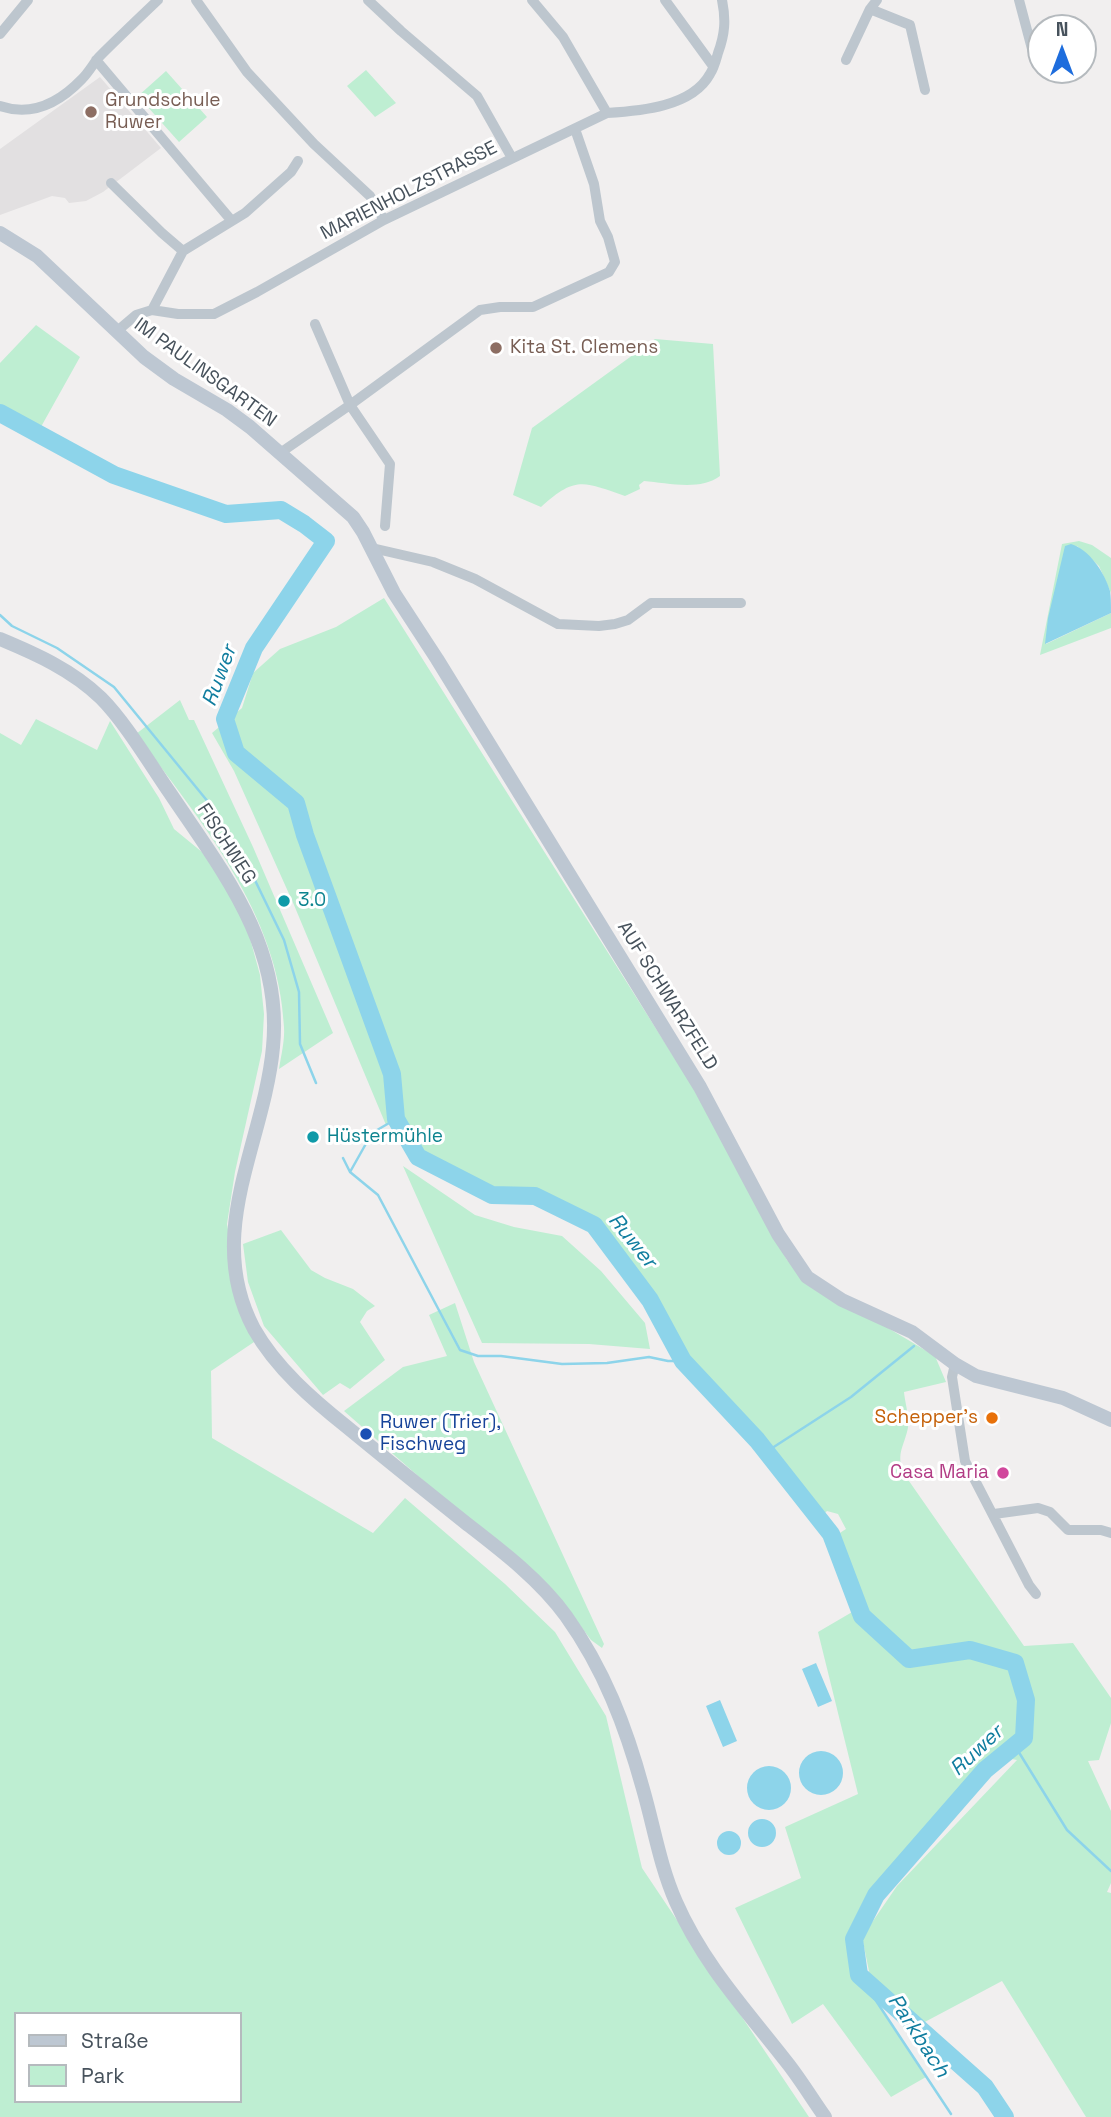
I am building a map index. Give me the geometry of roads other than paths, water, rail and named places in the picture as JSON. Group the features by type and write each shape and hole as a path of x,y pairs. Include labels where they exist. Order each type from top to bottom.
{"main road":[{"name":"IM PAULINSGARTEN","path":"0,233 37,256 144,357 174,379 236,416 345,508 363,531 394,593"},
{"name":"AUF SCHWARZFELD","path":"394,593 700,1087 778,1234 799,1268 824,1290 912,1332 955,1364 985,1379 1063,1398 1111,1420"},
{"name":"FISCHWEG","path":"0,639 56,664 101,698 205,842 247,912 263,952 273,1009 274,1043 261,1111 235,1214 232,1248 243,1303 255,1329 270,1352 310,1398 513,1560 563,1611 589,1650 621,1719 661,1859 689,1930 731,1993 791,2068 825,2117"}],"street":[{"path":"0,34 28,0"},
{"path":"0,106 33,109 46,106 65,96 96,60 158,0"},
{"path":"196,0 247,72 314,144 370,196 384,220"},
{"path":"368,0 477,96 512,158"},
{"path":"532,0 563,37 607,113"},
{"path":"665,0 713,66"},
{"name":"MARIENHOLZSTRASSE","path":"152,310 178,314 214,314 384,220 607,113 645,111 683,98 710,75 724,37 726,17 722,0"},
{"path":"1018,0 1027,32"},
{"path":"846,60 874,4 910,25 925,90"},
{"path":"96,60 232,220"},
{"path":"280,453 480,310 533,307 609,272 615,262 600,220 594,184 575,129"},
{"path":"116,332 136,315 152,310 183,251 245,212 291,172 298,161"},
{"path":"111,183 183,251"},
{"path":"315,324 350,405 390,464 385,526"},
{"path":"372,548 433,562 475,579 558,624 615,624 628,620 651,603 741,603"},
{"path":"955,1364 952,1377 965,1461 1036,1594"},
{"path":"994,1514 1038,1508 1050,1512 1068,1530 1111,1533"}],"water":[{"path":"1071,544 1090,556 1100,570 1110,591 1111,613 1045,644 1048,618 1065,546"},
{"path":"816,1663 832,1701 818,1707 802,1669"},
{"path":"720,1700 737,1741 723,1747 706,1706"},
{"path":"821,1751 830,1752 837,1757 842,1764 842,1782 837,1789 830,1794 821,1795 812,1794 805,1789 800,1782 799,1773 800,1764 805,1757 812,1752"},
{"path":"769,1766 785,1772 791,1788 785,1804 769,1810 753,1804 747,1788 753,1772"},
{"path":"762,1819 772,1823 776,1833 772,1843 762,1847 752,1843 748,1833 752,1823"},
{"path":"729,1831 740,1838 741,1843 734,1854 729,1855 718,1848 717,1843 724,1832"}],"waterway":[{"name":"Ruwer","path":"0,413 114,475 226,514 281,510 326,541 254,648 225,719 236,753 296,803 305,835 392,1074 396,1119 418,1157 492,1195 535,1196 594,1225 650,1300 683,1361 757,1440 831,1534 862,1616 909,1659 970,1650 1015,1663 1026,1700 1024,1738 985,1770 876,1895 854,1939 859,1975 985,2087 1005,2117"},
{"path":"0,615 12,626 57,648 114,687 209,803 251,872 284,940 299,992 300,1044 316,1083"},
{"path":"350,1172 372,1133 396,1119"},
{"path":"343,1158 350,1172 378,1195 460,1350 478,1356 501,1356 562,1364 607,1363 649,1357 683,1361"},
{"path":"766,1452 851,1397 914,1346"},
{"path":"1015,1746 1067,1830 1111,1871"},
{"name":"Parkbach","path":"859,1975 951,2114"}],"place":[{"name":"Grundschule Ruwer","path":"91,112"},
{"name":"Kita St. Clemens","path":"496,348"},
{"name":"3.0","path":"284,901"},
{"name":"Hüstermühle","path":"313,1137"},
{"name":"Schepper's","path":"992,1418"},
{"name":"Ruwer (Trier), Fischweg","path":"366,1434"},
{"name":"Casa Maria","path":"1003,1473"}]}
